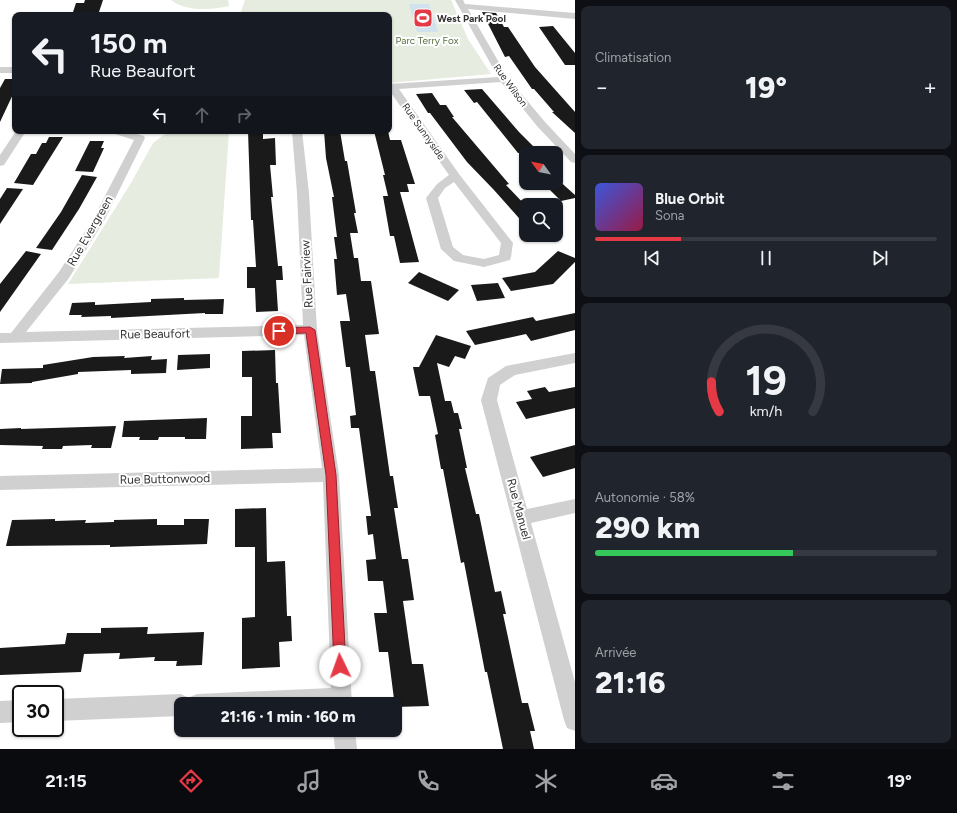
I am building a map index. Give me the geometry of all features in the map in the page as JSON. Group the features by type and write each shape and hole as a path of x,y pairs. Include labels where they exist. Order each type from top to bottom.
{"street":[{"path":"461,3 571,15 575,26"},
{"name":"Rue Wilson","path":"461,3 504,79 541,124 575,160"},
{"path":"0,70 12,70"},
{"path":"392,87 504,79"},
{"name":"Rue Sunnyside","path":"392,88 455,176 507,243 505,257 484,263 459,258 447,249 432,198 441,186 455,176"},
{"path":"0,163 19,134"},
{"name":"Rue Evergreen","path":"15,337 64,275 98,219 140,138 126,134"},
{"name":"Rue Fairview","path":"297,134 303,193 310,330 331,475 342,697"},
{"name":"Rue Beaufort","path":"0,338 310,330"},
{"name":"Rue Manuel","path":"575,358 511,370 493,382 489,400 575,720"},
{"name":"Rue Buttonwood","path":"0,483 331,475"},
{"path":"521,518 575,506"},
{"path":"64,710 174,705"},
{"path":"0,712 12,711"},
{"path":"345,737 346,749"}],"green space":[{"path":"171,0 228,0 229,6 199,9 184,7"},
{"name":"Parc Terry Fox","path":"245,0 451,0 468,39 491,74 392,83 392,12 241,12"},
{"path":"165,134 229,134 219,278 68,284 131,183 153,143"}],"water":[{"name":"West Park Pool","path":"409,4 429,4 438,32 417,32"}],"building":[{"path":"85,0 103,0 99,12 73,12 76,3 84,3"},
{"path":"482,12 496,13 504,27 508,27 535,67 575,112 575,133 552,112 554,112 534,89 532,89 509,56 505,57"},
{"path":"553,26 575,53 575,65 565,65 539,27"},
{"path":"5,79 12,79 12,96 0,122 0,88"},
{"path":"482,89 533,146 519,146 518,153 477,102 474,103 464,90"},
{"path":"432,93 440,105 446,105 454,117 452,117 509,184 506,185 519,199 519,218 467,162 430,113 428,113 416,94"},
{"path":"248,134 263,134 263,139 275,138 276,165 270,165 273,197 271,197 278,266 282,266 283,280 276,280 278,311 256,312 255,288 247,288 247,267 256,267 253,220 251,220"},
{"path":"324,134 340,134 356,213 354,213 358,233 350,233 354,258 358,258 361,281 371,281 379,334 365,335 370,371 375,371 390,476 393,476 398,508 394,508 402,559 408,559 414,600 403,601 412,664 423,664 429,706 402,707 402,697 394,697 388,652 379,652 374,613 387,613 383,581 368,581 366,560 376,559 373,534 368,535 366,516 371,516 359,428 351,428 350,416 356,415 350,367 346,367 340,321 350,321 346,294 337,295 334,259 337,259 334,237 337,237 332,197 334,197 326,158"},
{"path":"375,134 389,134 390,140 401,140 415,184 407,184 409,192 400,192 419,262 400,263 394,236 390,236 383,196 388,196 383,175 385,175"},
{"path":"49,137 63,137 33,185 14,183 31,154 36,154 42,143 46,143"},
{"path":"90,141 104,141 101,148 104,148 93,172 75,171"},
{"path":"82,175 97,177 79,209 52,250 36,248 61,212"},
{"path":"563,184 575,195 575,198 563,201 563,198 558,198 550,190 563,190"},
{"path":"7,188 23,189 0,224 0,199"},
{"path":"26,251 41,254 0,312 0,284"},
{"path":"558,251 575,258 575,262 553,284 511,291 502,278 535,272"},
{"path":"419,272 459,290 448,301 408,283"},
{"path":"498,283 505,298 477,301 471,285"},
{"path":"184,298 184,300 224,299 223,314 205,313 111,318 111,316 81,317 82,315 69,315 72,303 95,302 95,305 151,302 151,299"},
{"path":"575,313 575,330 531,341 526,334 475,345 466,331 533,317 536,321"},
{"path":"436,335 471,346 465,359 455,356 449,367 437,363 445,401 451,401 454,413 458,413 462,429 459,429 467,468 465,468 476,514 479,514 495,592 501,591 506,614 503,614 522,703 528,703 535,731 530,731 534,749 503,749 487,672 485,672 464,562 461,563 443,469 441,469 435,435 438,434 430,396 419,396 413,367 419,367"},
{"path":"275,350 276,383 278,383 281,433 272,433 273,448 241,449 241,416 252,416 252,377 242,377 242,351"},
{"path":"210,354 210,368 177,370 178,355"},
{"path":"125,356 124,358 152,356 151,360 167,359 166,373 131,374 131,370 78,372 78,374 32,383 0,384 2,369 43,368 43,365 93,357"},
{"path":"545,387 549,392 575,387 575,408 526,419 516,402 532,399 527,391"},
{"path":"207,418 206,439 159,437 158,440 139,440 140,437 122,437 124,421"},
{"path":"116,426 111,448 91,448 92,445 63,446 62,449 42,449 43,446 0,445 0,429"},
{"path":"575,445 575,468 543,477 530,457"},
{"path":"266,508 267,562 285,561 287,616 291,616 292,641 279,642 280,667 242,669 242,618 255,617 255,547 235,547 235,509"},
{"path":"55,519 55,521 86,520 85,523 114,522 114,520 157,519 157,525 184,525 184,519 209,519 207,544 110,547 110,545 6,546 12,520"},
{"path":"148,627 147,634 204,632 202,665 176,666 177,661 154,661 155,657 119,659 120,653 84,654 81,672 0,675 0,648 65,644 67,633 101,633 101,628"}],"place":[{"name":"West Park Pool","path":"423,18"}],"route":[{"path":"279,331 310,330 331,475 340,666"}]}
